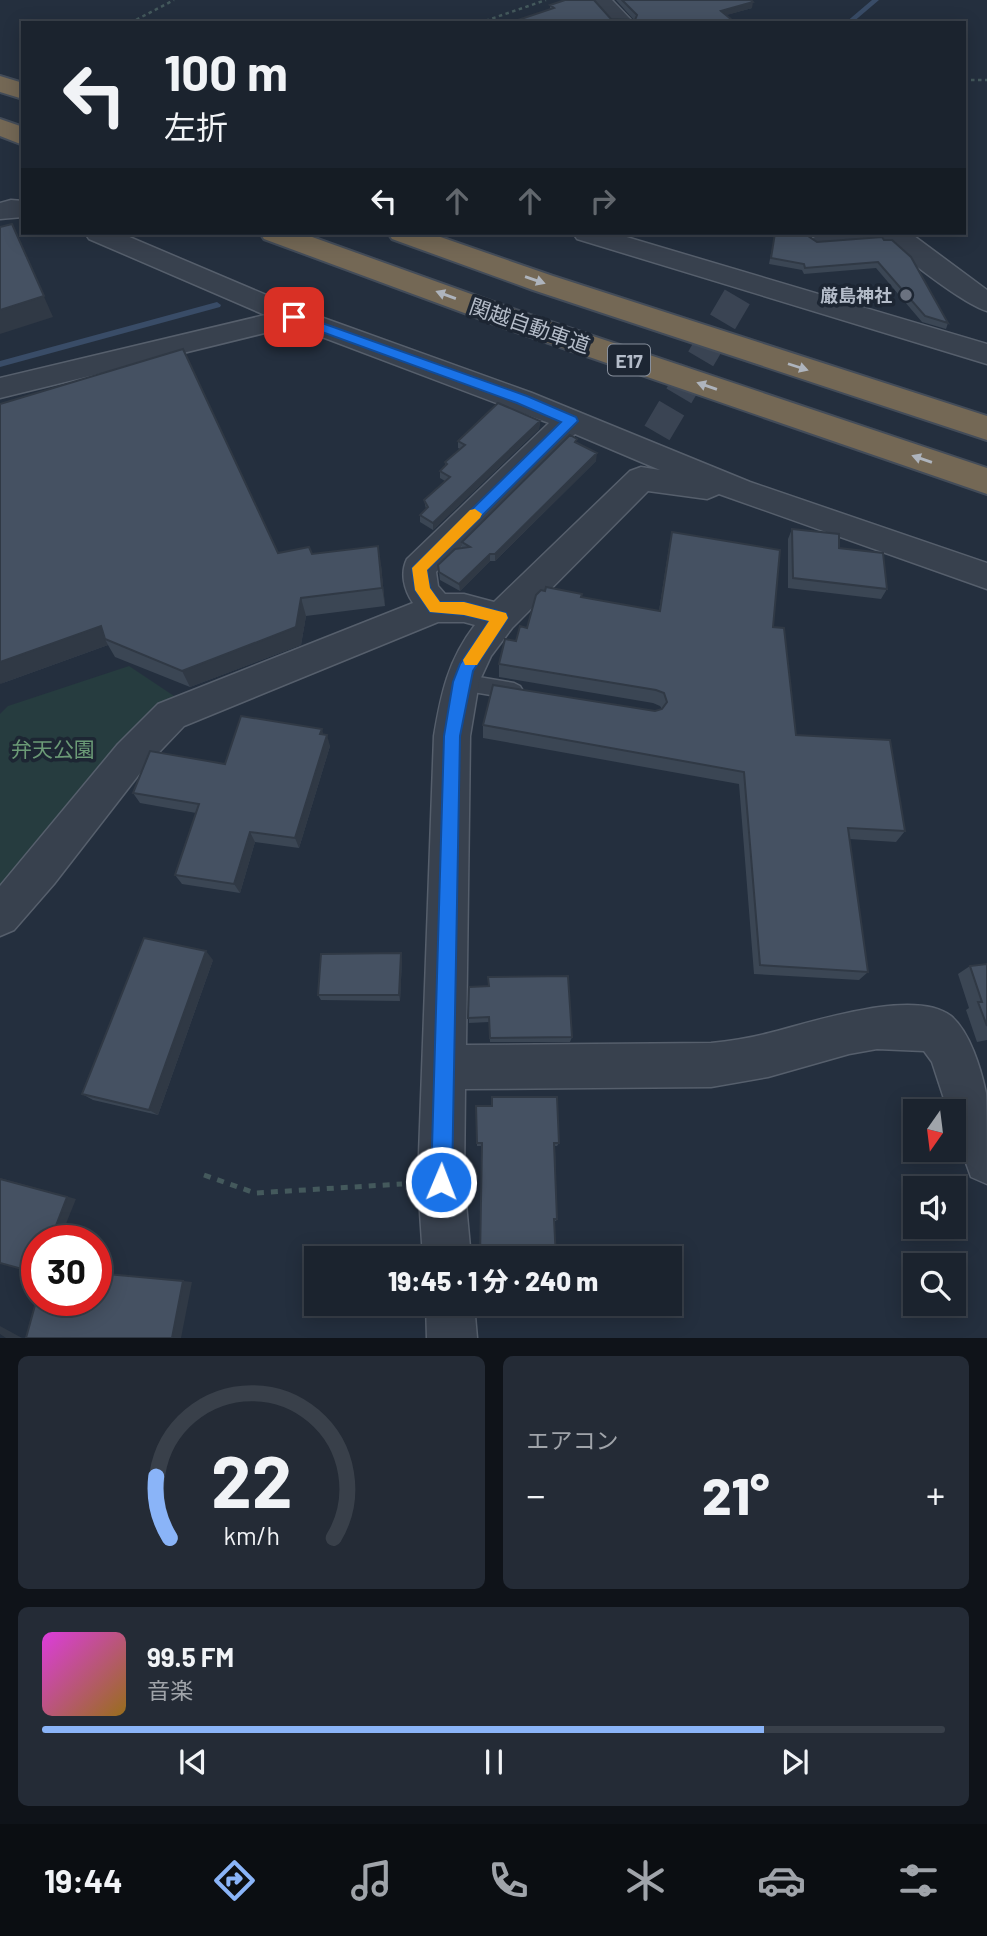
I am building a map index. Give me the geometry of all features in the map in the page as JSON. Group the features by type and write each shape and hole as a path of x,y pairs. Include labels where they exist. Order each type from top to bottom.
{"highway":[{"path":"0,83 21,91"},
{"path":"0,127 21,136"},
{"name":"関越自動車道","path":"280,235 528,325 987,481"},
{"name":"E17","path":"408,235 556,287 987,428"}],"street":[{"path":"600,0 622,21"},
{"path":"0,211 21,209"},
{"path":"104,235 294,317 522,400 571,421 652,442 739,489 987,576"},
{"path":"592,235 743,288 987,354"},
{"path":"896,235 960,285 987,302"},
{"path":"0,388 294,317"},
{"path":"436,608 422,590 419,568 571,421"},
{"path":"446,1246 441,1182 452,736 461,682 478,647 500,618 640,479 668,485 739,489"},
{"path":"0,916 40,871 131,756 171,715 436,608 464,608 500,618"},
{"path":"444,1067 711,1065 762,1059 805,1043 856,1030 909,1025 935,1031 950,1050 987,1161"},
{"path":"451,1316 452,1338"}],"lane":[{"path":"815,241 884,235"},
{"path":"461,682 529,693"}],"path":[{"path":"134,21 174,0"},
{"path":"485,21 546,0"},
{"path":"966,80 987,80"},
{"path":"204,1175 255,1192 441,1182"}],"green space":[{"name":"弁天公園","path":"129,666 177,698 0,901 0,714 8,706"}],"building":[{"path":"565,0 594,0 611,19 635,20 637,15 622,0 753,2 721,11 732,20 728,21 515,21 554,8 550,5"},
{"path":"12,224 44,296 0,310 0,227"},
{"path":"775,235 809,235 817,242 882,237 884,240 892,240 911,257 948,323 925,316 878,262 805,268 804,264 771,258"},
{"path":"183,349 278,553 309,547 312,554 378,546 382,588 301,598 296,627 182,671 105,639 101,626 0,662 0,404"},
{"path":"498,403 540,421 433,523 420,515 428,507 424,500 450,477 440,471 447,464 445,462 465,445 458,441"},
{"path":"570,435 577,439 575,442 597,453 495,554 490,554 459,584 439,572 438,565 455,549 470,547 462,542"},
{"path":"792,529 839,534 839,548 883,553 887,589 793,578"},
{"path":"672,532 780,550 773,627 784,628 796,735 890,740 905,831 848,828 868,972 760,965 744,772 483,725 493,685 655,711 662,709 667,702 664,693 656,690 499,664 505,639 516,641 520,626 527,628 536,595 541,590 545,591 546,587 582,594 581,597 660,611"},
{"path":"241,716 322,729 320,734 327,735 295,838 250,832 234,884 175,875 199,804 133,793 150,751 225,764"},
{"path":"144,938 206,951 149,1110 82,1094"},
{"path":"401,953 399,995 318,995 321,954"},
{"path":"987,964 987,1026 978,1002 982,1002 970,966"},
{"path":"568,976 572,1037 490,1038 489,1017 468,1018 469,987 489,986 488,977"},
{"path":"492,1097 557,1097 559,1143 554,1143 555,1246 480,1246 482,1143 477,1143 476,1106 492,1106"},
{"path":"0,1179 67,1197 56,1225 21,1225 21,1269 0,1263"},
{"path":"112,1274 183,1281 172,1338 26,1338 32,1316 112,1316"}],"waterway":[{"path":"850,21 876,0"},
{"path":"0,364 217,305"}],"tunnel":[{"path":"657,433 739,294"}],"slow traffic":[{"path":"471,660 500,618 464,608 436,608 422,590 419,568 475,514"}],"place":[{"name":"厳島神社","path":"906,295"}],"route":[{"path":"294,317 522,400 571,421 419,568 422,590 436,608 464,608 500,618 466,668 452,736 441,1182"}]}
